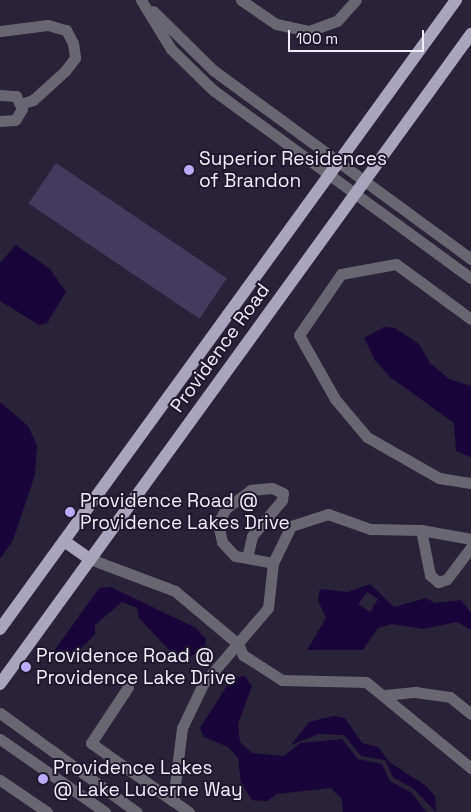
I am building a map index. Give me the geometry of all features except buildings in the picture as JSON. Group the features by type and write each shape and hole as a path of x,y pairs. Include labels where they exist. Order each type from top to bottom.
{"main road":[{"name":"Providence Road","path":"0,629 456,0"},
{"name":"Providence Road","path":"0,684 471,34"},
{"path":"64,541 90,559"}],"street":[{"path":"143,0 203,62 471,259"},
{"path":"143,0 171,49 200,79 471,278"},
{"path":"242,0 276,24 309,32 337,21 356,0"},
{"path":"0,31 48,25 66,30 73,43 75,58 65,72 33,100 21,104 14,120 0,120"},
{"path":"0,95 11,94 21,104"},
{"path":"471,319 396,264 341,274 298,335 335,399 367,437 439,478 471,483"},
{"path":"247,558 252,536 282,500 280,490 260,486 251,490 226,508 218,523 222,542 235,556 273,563"},
{"path":"173,801 189,712 203,684 268,608 273,563 290,526 328,514 370,529 421,530 471,539"},
{"path":"421,530 430,575 438,582 447,579 471,547"},
{"path":"90,559 175,591 238,644 243,655 282,680 366,682 385,695 471,768"},
{"path":"128,687 91,742 189,812"},
{"path":"385,695 415,692 450,697 471,714"},
{"path":"0,714 137,812"},
{"path":"0,739 105,812"},
{"path":"0,780 47,812"}],"shaded area":[{"path":"56,163 227,278 199,319 29,204"},
{"path":"16,245 50,269 66,292 47,323 39,325 0,301 0,263"},
{"path":"384,327 395,328 419,344 430,363 449,379 471,386 471,457 456,451 454,423 390,377 375,360 364,338"},
{"path":"0,402 28,426 37,445 35,475 13,540 0,559"},
{"path":"370,584 394,607 426,598 435,603 461,600 471,613 471,630 457,622 423,629 392,624 378,628 363,650 307,650 326,618 318,600 320,589 348,592","holes":["367,592 378,599 370,612 358,604"]},
{"path":"111,587 196,628 206,639 205,648 187,658 172,653 139,618 137,608 122,602 95,625 95,634 76,654 52,654 99,588"},
{"path":"245,676 252,686 238,724 240,742 252,753 284,756 300,743 342,739 358,759 382,764 390,781 412,793 426,812 343,812 342,799 331,788 277,794 267,801 252,800 241,783 238,758 228,747 204,737 200,728 232,678"},
{"path":"334,716 345,718 362,743 378,747 389,762 425,785 435,796 436,812 414,789 393,777 385,760 361,756 344,735 319,734 291,745 309,722"}],"place":[{"name":"Superior Residences of Brandon","path":"189,170"},
{"name":"Providence Road @ Providence Lakes Drive","path":"70,512"},
{"name":"Providence Road @ Providence Lake Drive","path":"26,667"},
{"name":"Providence Lakes @ Lake Lucerne Way","path":"43,779"}]}
